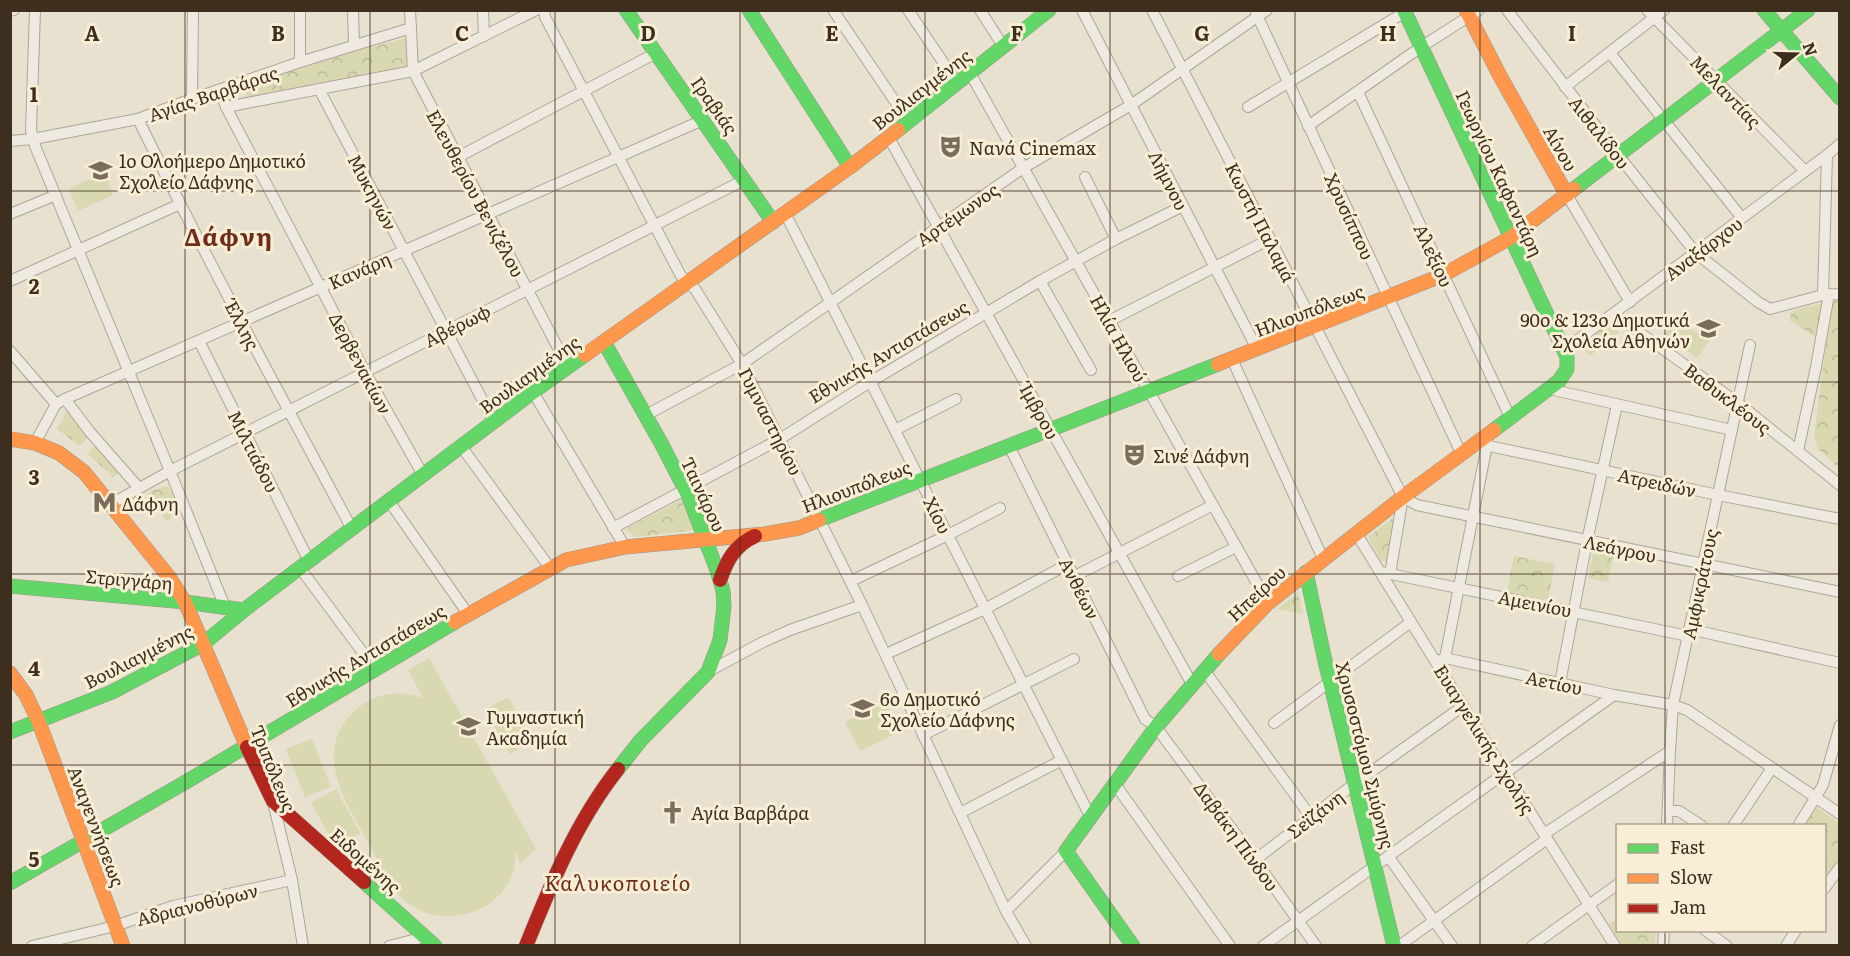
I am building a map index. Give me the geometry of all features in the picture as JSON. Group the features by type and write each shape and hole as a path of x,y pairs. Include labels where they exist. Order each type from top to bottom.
{"main road":[{"name":"Γραβιάς","path":"626,10 773,222"},
{"path":"749,10 850,167"},
{"name":"Βουλιαγμένης","path":"10,732 102,697 203,644 244,610 533,392 889,138 1049,10"},
{"path":"1764,10 1839,98"},
{"name":"Ηλιουπόλεως","path":"765,534 799,528 1443,275 1510,238 1808,10"},
{"name":"Γεωργίου Καφαντάρη","path":"1404,11 1564,350"},
{"name":"Αίνου","path":"1471,13 1500,76 1567,195"},
{"name":"Ταινάρου","path":"604,342 685,490 706,539 720,580 724,605 723,630 708,672"},
{"name":"Ηπείρου","path":"1066,851 1156,727 1204,670 1268,603 1461,453 1481,444 1510,417 1549,389 1567,371 1568,359 1564,350"},
{"name":"Τριπόλεως","path":"10,439 35,443 70,459 111,504 169,577 185,602 246,746 273,801"},
{"path":"720,580 729,556 739,545 746,540 765,534"},
{"name":"Εθνικής Αντιστάσεως","path":"10,884 468,614 566,560 624,547 765,534"},
{"name":"Χρυσοστόμου Σμύρνης","path":"1306,572 1329,682 1394,945"},
{"name":"Στριγγάρη","path":"10,586 185,602 244,610"},
{"path":"526,945 557,870 583,821 612,777 641,740 708,672"},
{"name":"Αναγεννήσεως","path":"10,673 29,700 38,720 123,945"},
{"name":"Ειδομένης","path":"273,801 430,941"},
{"path":"1066,851 1133,945"},
{"path":"115,926 132,945"}],"street":[{"path":"35,10 31,130 33,139 225,607"},
{"path":"192,99 193,10"},
{"path":"300,10 300,62"},
{"path":"353,10 354,45"},
{"name":"Ελευθερίου Βενιζέλου","path":"410,10 413,72 568,367"},
{"path":"483,10 484,36"},
{"name":"Αγίας Βαρβάρας","path":"226,107 413,72 536,10"},
{"name":"Γυμναστηρίου","path":"544,10 545,17 681,276 695,289 742,364 851,581 1006,911 1026,945"},
{"path":"833,10 909,122"},
{"path":"908,10 957,83"},
{"path":"980,10 1004,46"},
{"name":"Λήμνου","path":"1082,10 1257,350"},
{"name":"Κωστή Παλαμά","path":"1152,10 1403,497"},
{"name":"Αιθαλίδου","path":"1507,10 1696,253 1770,309 1830,294"},
{"path":"1565,87 1610,53 1651,14 1664,10"},
{"path":"1248,107 1404,11"},
{"name":"Αρτέμωνος","path":"645,416 742,364 1023,168 1131,105 1260,13"},
{"name":"Χρυσίππου","path":"1260,13 1308,126 1461,453"},
{"path":"1308,126 1471,13"},
{"name":"Μελαντίας","path":"1651,14 1805,171"},
{"name":"Αγίας Βαρβάρας","path":"10,141 33,139 138,119 300,62 411,28"},
{"path":"458,157 656,53"},
{"path":"1610,53 1742,218"},
{"name":"Ηλία Ηλιού","path":"970,73 1268,603"},
{"name":"Μυκηνών","path":"319,89 494,422"},
{"name":"Δερβενακίων","path":"220,90 226,107 365,372 423,475"},
{"name":"Αλεξίου","path":"1358,92 1510,417"},
{"name":"Έλλης","path":"138,119 241,322 352,529"},
{"name":"Κανάρη","path":"60,401 703,120"},
{"name":"Ίμβρου","path":"889,138 1192,684"},
{"name":"Αναξάρχου","path":"1564,350 1839,144"},
{"path":"1798,451 1830,294 1827,155"},
{"path":"1085,177 1116,239"},
{"name":"Αβέρωφ","path":"111,504 170,471 744,180"},
{"path":"10,214 56,195"},
{"name":"Αίνου","path":"1567,195 1630,302"},
{"path":"10,281 180,204"},
{"name":"Εθνικής Αντιστάσεως","path":"613,528 780,439 870,382 1040,281 1116,239 1183,206"},
{"name":"Χίου","path":"785,213 1091,818"},
{"path":"1109,321 1270,239"},
{"path":"1040,281 1090,370"},
{"name":"Βαθυκλέους","path":"1614,314 1738,403 1839,485"},
{"name":"Μιλτιάδου","path":"199,341 245,433 304,565 375,669"},
{"name":"Αμφικράτους","path":"1667,824 1674,705 1750,345"},
{"path":"10,351 60,401 139,488"},
{"path":"1233,359 1323,559"},
{"path":"1549,389 1732,430"},
{"path":"533,392 624,547"},
{"path":"895,430 956,399"},
{"path":"35,443 60,401"},
{"path":"1560,683 1587,541 1617,405"},
{"path":"1441,660 1459,588 1473,517 1481,444"},
{"name":"Ατρειδών","path":"1481,444 1839,519"},
{"path":"461,446 550,568"},
{"name":"Ανθέων","path":"1009,446 1145,719 1156,727"},
{"path":"1386,573 1403,497"},
{"name":"Λεάγρου","path":"1403,497 1417,505 1839,592"},
{"path":"389,501 468,614"},
{"path":"1074,576 1213,505"},
{"path":"851,581 1000,508"},
{"name":"Ευαγγελικής Σχολής","path":"1356,533 1386,573 1411,622 1441,660 1463,706 1615,945"},
{"path":"1178,576 1236,547"},
{"path":"885,654 985,609 1068,564"},
{"name":"Αμεινίου","path":"1386,573 1839,663"},
{"path":"708,672 790,630 862,605"},
{"path":"1274,723 1411,622"},
{"path":"923,735 1074,659"},
{"name":"Αετίου","path":"1441,660 1674,705 1687,710 1839,814"},
{"path":"1204,670 1311,817"},
{"path":"1263,945 1614,695"},
{"name":"Σεϊζάνη","path":"1255,860 1354,784 1463,706"},
{"path":"1799,824 1823,785 1839,725"},
{"name":"Δαβάκη Πίνδου","path":"1156,727 1316,945"},
{"path":"1399,945 1546,836 1670,751"},
{"path":"960,813 1062,760"},
{"path":"1734,824 1772,768"},
{"path":"1115,784 1230,945"},
{"name":"Τριπόλεως","path":"273,801 292,880 303,945"},
{"path":"1668,811 1679,811 1700,824"},
{"name":"Ηπείρου","path":"1006,911 1066,851"},
{"path":"1388,856 1452,945"},
{"path":"1826,886 1839,868"},
{"name":"Αδριανοθύρων","path":"32,945 115,926 173,906 292,880"},
{"path":"1532,945 1616,885"},
{"path":"1708,932 1727,945"},
{"path":"1786,945 1795,932"},
{"path":"389,945 430,941"}],"green space":[{"path":"406,38 408,51 406,68 247,97 245,88 321,60"},
{"path":"104,172 113,195 78,211 69,189"},
{"path":"1832,300 1839,300 1839,468 1818,449 1814,435"},
{"path":"1823,303 1815,337 1789,320 1792,311"},
{"path":"1676,318 1709,341 1697,358 1665,335"},
{"path":"1608,323 1619,332 1590,356 1582,347"},
{"path":"69,407 91,434 80,446 57,429"},
{"path":"96,444 120,472 113,477 88,454"},
{"path":"167,486 179,500 162,506 147,495 152,490"},
{"path":"681,500 695,530 636,537 625,529"},
{"path":"181,503 185,511 171,515 169,522 158,512"},
{"path":"1397,515 1390,562 1380,560 1368,537"},
{"path":"1594,548 1614,552 1608,582 1588,578"},
{"path":"1514,556 1555,564 1548,600 1507,592"},
{"path":"1298,592 1303,614 1278,609"},
{"path":"429,658 536,849 520,864 516,849 513,872 506,887 495,899 466,914 450,916 433,915 418,910 404,900 394,888 351,811 336,775 334,758 336,740 344,723 366,702 381,695 398,693 423,698 408,670"},
{"path":"508,697 533,740 510,754 485,710"},
{"path":"885,702 899,732 860,751 845,722"},
{"path":"312,739 331,787 305,797 286,749"},
{"path":"336,789 360,833 336,847 311,803"},
{"path":"1815,806 1839,823 1839,859 1826,880 1826,824 1803,824"},
{"path":"1616,920 1616,932 1656,932 1655,945 1622,945 1609,924"}],"traffic: fast":[{"path":"626,10 773,222"},
{"path":"749,10 850,167"},
{"path":"898,130 1049,10"},
{"path":"1404,10 1567,357 1567,369 1559,381 1494,430"},
{"path":"1764,10 1840,98"},
{"path":"1574,189 1808,10"},
{"path":"604,342 688,495 717,570 723,591 724,606 720,640 708,672 641,740 618,769"},
{"path":"10,732 112,692 203,644 244,610 585,355"},
{"path":"819,520 1218,364"},
{"path":"1306,572 1325,661 1394,946"},
{"path":"10,586 185,602 244,610"},
{"path":"10,883 191,779 455,622"},
{"path":"1133,946 1066,851 1156,727 1219,654"},
{"path":"364,882 435,946"}],"traffic: slow":[{"path":"1466,10 1567,195"},
{"path":"585,355 850,167 898,130"},
{"path":"1218,364 1443,275 1510,238 1574,189"},
{"path":"1219,654 1268,603 1403,497 1494,430"},
{"path":"10,439 35,443 59,453 84,472 169,577 185,602 247,747"},
{"path":"455,622 566,560 625,547 765,534 799,528 819,520"},
{"path":"10,673 26,695 38,720 123,946"}],"traffic: jam":[{"path":"720,580 733,554 742,544 755,536"},
{"path":"247,747 273,801 364,882"},
{"path":"526,946 577,832 589,810 618,769"}],"place":[{"name":"Νανά Cinemax","path":"951,147"},
{"name":"1ο Ολοήμερο Δημοτικό Σχολείο Δάφνης","path":"101,170"},
{"name":"90ο & 123ο Δημοτικά Σχολεία Αθηνών","path":"1708,329"},
{"name":"Σινέ Δάφνη","path":"1135,455"},
{"name":"Δάφνη","path":"104,503"},
{"name":"6ο Δημοτικό Σχολείο Δάφνης","path":"862,708"},
{"name":"Γυμναστική Ακαδημία","path":"468,726"},
{"name":"Αγία Βαρβάρα","path":"673,812"}],"district":[{"name":"Δάφνη","path":"229,235"},
{"name":"Καλυκοποιείο","path":"618,882"}]}
